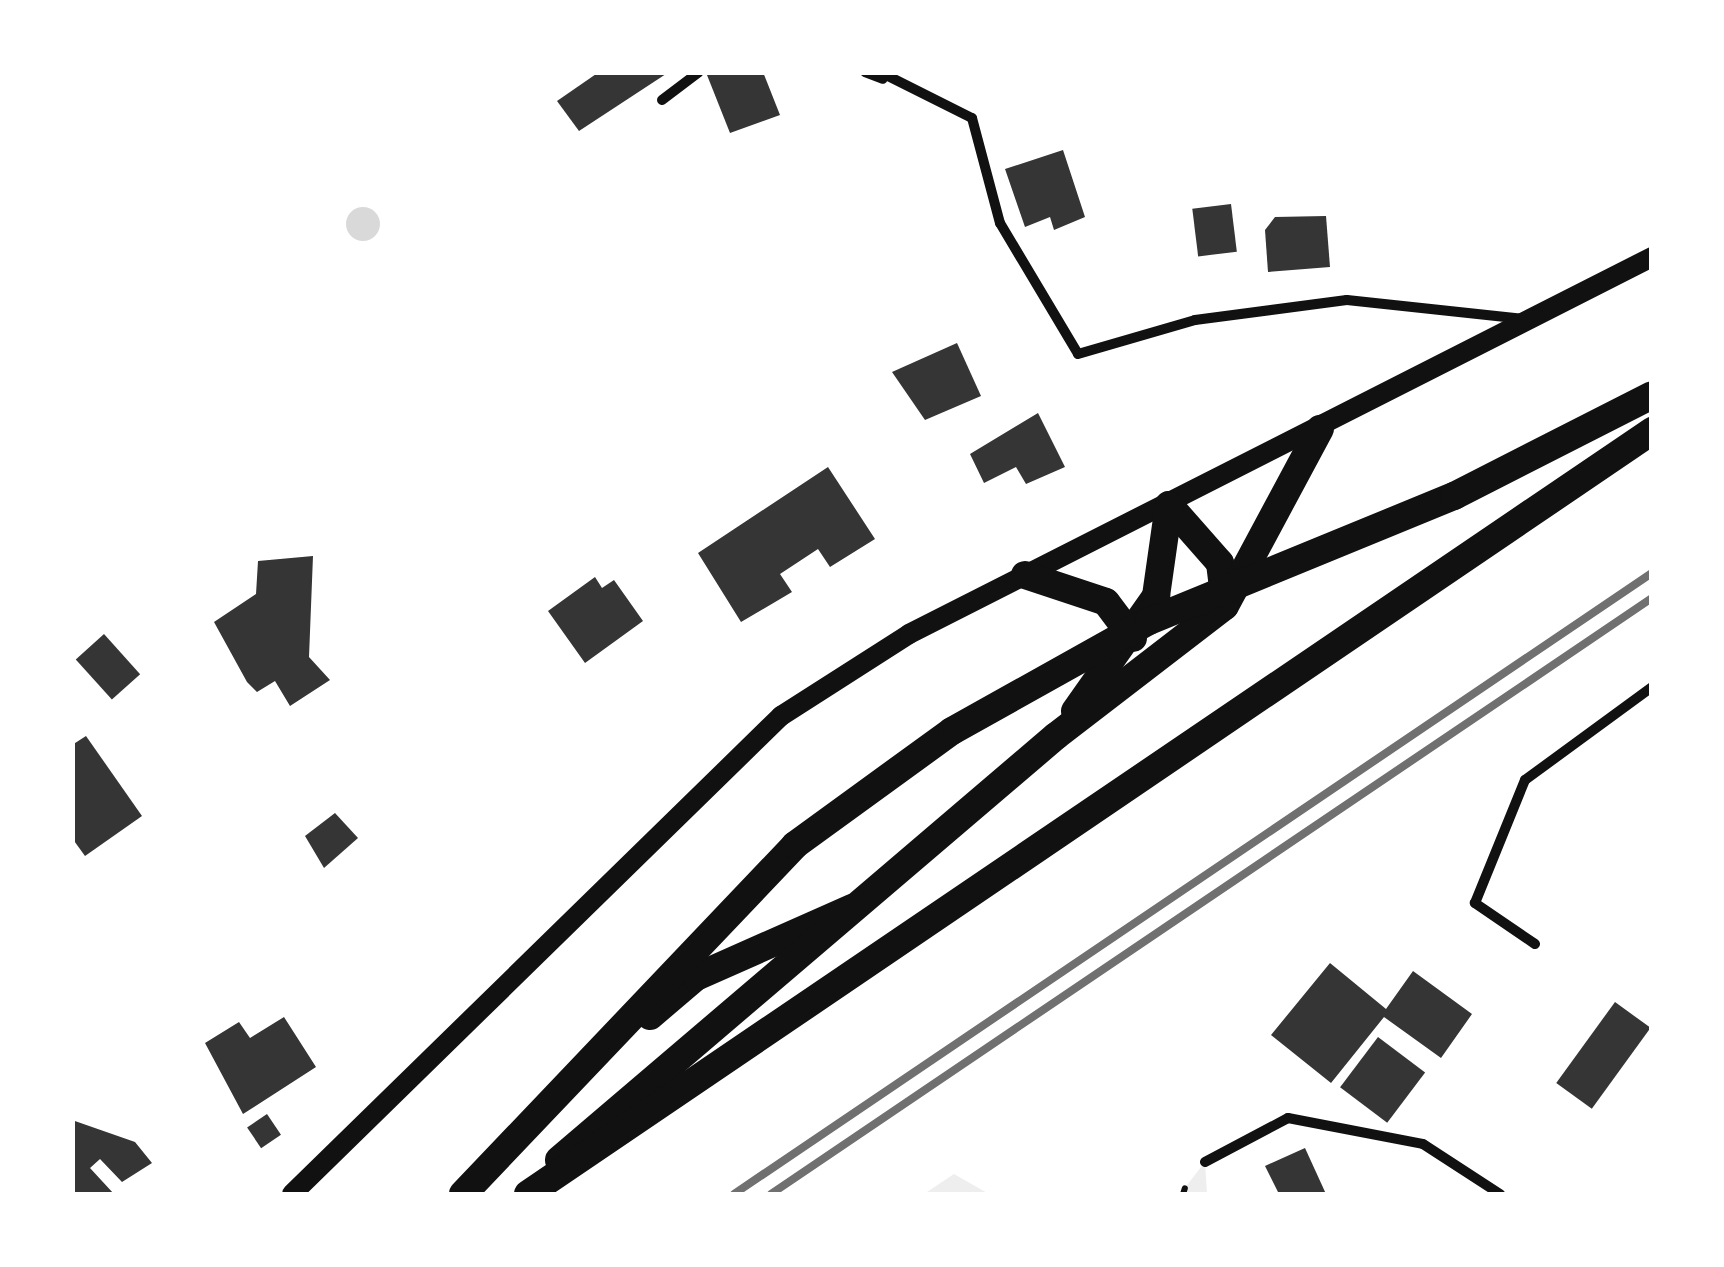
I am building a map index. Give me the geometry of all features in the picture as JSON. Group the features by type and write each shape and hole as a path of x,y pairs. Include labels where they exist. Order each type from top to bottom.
{"highway":[{"path":"464,1194 794,845 952,730 1073,659 1357,536 1652,395"},
{"path":"524,1194 1056,736 1224,606 1320,429"},
{"path":"524,1194 1652,431"},
{"path":"1169,505 1220,564 1224,606"},
{"path":"1056,736 1133,638 1156,596 1169,505"},
{"path":"1025,575 1106,602 1133,638"},
{"path":"464,1194 674,994 854,908"}],"main road":[{"path":"292,1194 637,848 781,716 908,634 1320,429 1652,257"}],"street":[{"path":"662,100 699,72"},
{"path":"865,72 882,76 972,118 1000,222 1078,354 1195,320 1347,300 1530,320"},
{"path":"1535,944 1475,903 1525,780 1652,687"},
{"path":"1205,1162 1288,1118 1423,1144 1500,1194"}],"shaded area":[{"path":"363,207 375,212 380,224 375,236 363,241 351,236 346,224 351,212"},
{"path":"1205,1162 1207,1194 1180,1194"},
{"path":"954,1174 989,1194 924,1194"}],"building":[{"path":"599,72 669,72 579,131 557,101"},
{"path":"763,72 780,115 730,133 707,75"},
{"path":"1063,150 1085,217 1054,230 1050,217 1025,227 1005,169"},
{"path":"1231,204 1237,252 1198,256 1192,209"},
{"path":"1326,216 1330,267 1268,272 1265,230 1275,217"},
{"path":"957,343 981,396 925,420 892,372"},
{"path":"1038,413 1065,467 1026,484 1016,467 984,483 970,454"},
{"path":"828,467 875,539 830,567 818,549 780,574 792,592 741,622 698,553"},
{"path":"313,556 309,657 330,680 290,706 275,681 257,692 247,682 214,622 256,594 258,561"},
{"path":"595,577 602,588 614,580 643,621 585,663 548,611"},
{"path":"104,634 140,674 112,700 76,659"},
{"path":"86,736 142,816 85,856 72,838 72,745"},
{"path":"335,813 358,838 324,868 305,836"},
{"path":"1330,963 1386,1009 1413,971 1472,1014 1441,1058 1384,1017 1331,1083 1271,1035"},
{"path":"1615,1002 1651,1028 1592,1109 1556,1083"},
{"path":"284,1017 316,1067 243,1114 205,1043 239,1022 250,1038"},
{"path":"1378,1037 1425,1073 1387,1123 1340,1087"},
{"path":"267,1114 281,1135 261,1148 247,1127"},
{"path":"72,1120 135,1142 152,1163 122,1182 100,1159 90,1168 114,1194 72,1194"},
{"path":"1305,1148 1326,1194 1279,1194 1265,1166"}],"railway":[{"path":"734,1194 1652,573"},
{"path":"771,1194 1652,598"}]}
